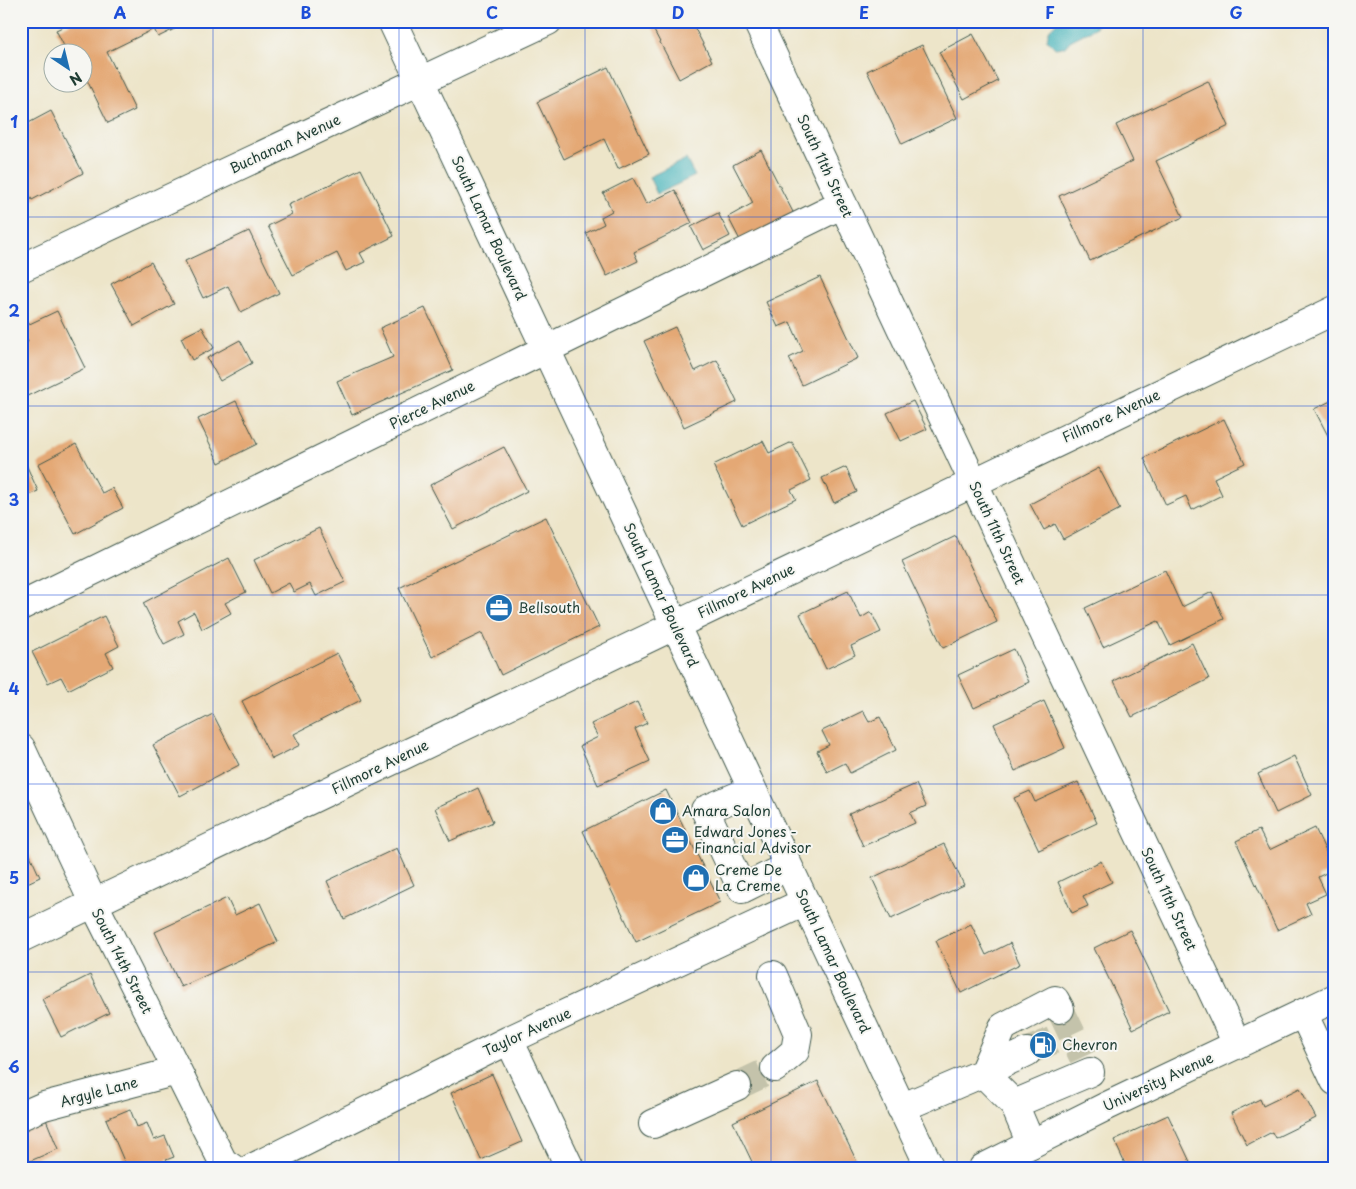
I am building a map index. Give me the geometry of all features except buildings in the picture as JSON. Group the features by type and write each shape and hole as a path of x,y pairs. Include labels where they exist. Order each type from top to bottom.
{"street":[{"name":"South Lamar Boulevard","path":"392,21 930,1168"},
{"name":"Buchanan Avenue","path":"21,268 548,21"},
{"name":"South 11th Street","path":"757,21 1237,1044"},
{"name":"Pierce Avenue","path":"21,606 843,204"},
{"name":"Fillmore Avenue","path":"21,938 1335,310"},
{"name":"South 14th Street","path":"21,748 94,904 177,1071 223,1162 232,1168"},
{"path":"752,790 705,810 742,889 788,866"},
{"name":"Taylor Avenue","path":"252,1168 510,1040 805,902"},
{"path":"774,975 798,1034 795,1050 775,1068"},
{"name":"University Avenue","path":"983,1168 1107,1106 1335,998"},
{"path":"983,1073 1003,1027 1055,1000 1060,1009"},
{"path":"1303,1013 1335,1081"},
{"path":"510,1040 570,1168"},
{"path":"902,1108 1027,1052"},
{"path":"1014,1104 1086,1064 1107,1106"},
{"name":"Argyle Lane","path":"21,1116 44,1106 177,1071"},
{"path":"983,1073 1014,1104 1031,1144"},
{"path":"653,1124 737,1086"}],"water":[{"path":"1060,21 1100,21 1095,28 1070,41 1065,47 1055,48 1047,40 1047,37 1050,29"},
{"path":"686,159 695,176 657,194 649,177"}],"tunnel":[{"path":"1060,1009 1083,1057"},
{"path":"1027,1052 1071,1032"},
{"path":"737,1086 775,1068"}],"place":[{"name":"Bellsouth","path":"499,608"},
{"name":"Amara Salon","path":"663,811"},
{"name":"Edward Jones - Financial Advisor","path":"675,840"},
{"name":"Creme De La Creme","path":"696,878"},
{"name":"Chevron","path":"1043,1045"}]}
